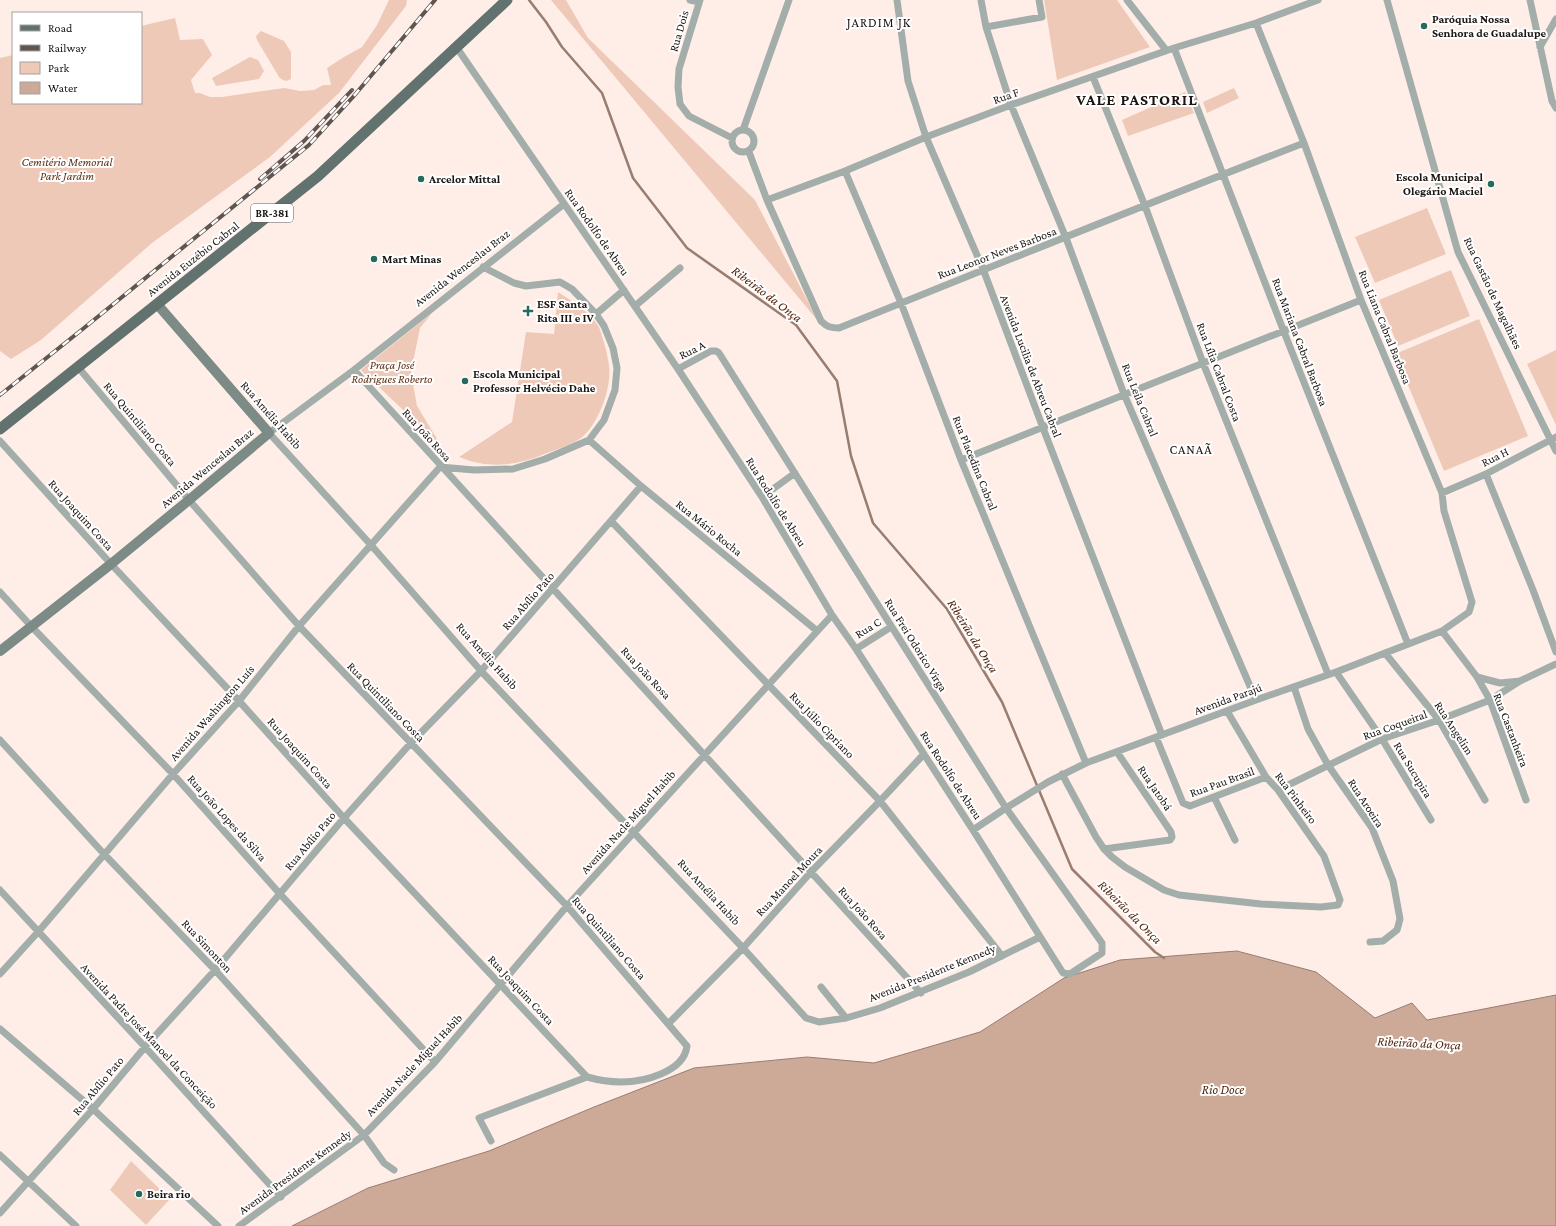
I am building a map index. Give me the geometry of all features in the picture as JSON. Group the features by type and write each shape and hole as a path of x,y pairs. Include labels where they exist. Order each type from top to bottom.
{"main road":[{"name":"Avenida Euzébio Cabral","path":"0,429 318,176 457,48 504,2"}],"street":[{"path":"690,0 699,1"},
{"path":"743,130 789,0"},
{"name":"Avenida Lucilia de Abreu Cabral","path":"897,0 908,81 926,137 983,269 1183,803 1186,805"},
{"name":"Rua Leila Cabral","path":"981,0 986,28 1011,105 1066,238 1124,394 1256,700"},
{"path":"986,28 1042,17 1039,0"},
{"name":"Rua Mariana Cabral Barbosa","path":"1127,0 1170,49 1223,174 1408,644"},
{"name":"Rua F","path":"767,200 845,171 926,137 1011,105 1170,49 1256,23 1306,2 1318,0"},
{"name":"Rua Gastão de Magalhães","path":"1387,0 1458,252 1553,438 1556,451"},
{"path":"1530,0 1552,101 1556,108"},
{"name":"Rua Dois","path":"699,1 679,69 678,87 680,104 689,116 732,138"},
{"path":"1540,47 1556,19"},
{"name":"Rua Liana Cabral Barbosa","path":"1256,23 1304,143 1361,300 1442,493 1444,511 1472,602 1469,612 1442,631"},
{"name":"Rua Rodolfo de Abreu","path":"457,48 678,369 762,497 832,615 856,649 924,754 1063,973 1066,974"},
{"name":"Rua Lília Cabral Costa","path":"1093,77 1145,206 1203,362 1328,674"},
{"path":"743,130 750,132 754,138 754,146 749,152 741,153 732,146 732,138 737,132 743,130"},
{"name":"Rua Leonor Neves Barbosa","path":"767,200 821,321 831,328 839,328 983,269 1066,238 1223,174 1304,143"},
{"path":"749,152 767,200"},
{"name":"Rua Placedina Cabral","path":"845,171 901,303 961,460 1086,764"},
{"name":"Avenida Wenceslau Braz","path":"0,651 190,500 269,433 354,370 564,204"},
{"path":"440,467 474,470 513,469 545,459 589,440 604,420 615,390 617,368 613,348 604,326 596,314 572,289 560,282 526,286 483,268"},
{"path":"635,306 680,268"},
{"path":"596,314 624,290"},
{"path":"961,460 1361,300"},
{"name":"Rua Amélia Habib","path":"157,304 269,433 371,545 481,671 743,948 806,1018"},
{"name":"Rua A","path":"678,369 711,351 716,350"},
{"name":"Rua Frei Odorico Virga","path":"716,350 1006,808 1102,943 1102,953 1070,974 1066,974"},
{"name":"Rua Quintiliano Costa","path":"78,367 299,626 410,744 567,906 669,1023 687,1046 686,1053 677,1064 662,1074 622,1082 599,1080 587,1077"},
{"name":"Rua João Rosa","path":"354,370 440,467 921,992"},
{"name":"Rua H","path":"1442,493 1486,474 1553,438"},
{"name":"Rua Mário Rocha","path":"589,440 641,486 816,630"},
{"name":"Rua Joaquim Costa","path":"0,441 110,564 239,701 344,818 587,1077"},
{"name":"Avenida Washington Luís","path":"0,974 38,932 173,774 239,701 299,626 440,467"},
{"path":"762,497 795,473"},
{"path":"1486,474 1534,590 1556,652"},
{"name":"Rua Abílio Pato","path":"0,1213 94,1109 145,1047 215,970 344,818 410,744 481,671 641,486"},
{"name":"Rua Júlio Cipriano","path":"611,521 880,801 1002,956"},
{"name":"Rua João Lopes da Silva","path":"0,592 173,774 280,894 435,1062"},
{"name":"Avenida Nacle Miguel Habib","path":"364,1135 435,1062 567,906 704,754 769,685 816,630 832,615"},
{"name":"Rua C","path":"856,649 891,627"},
{"name":"Avenida Parajú","path":"973,830 1062,774 1159,736 1336,672 1442,631"},
{"name":"Rua Castanheira","path":"1442,631 1477,677 1490,700 1526,800"},
{"name":"Rua Angelim","path":"1385,653 1439,720 1485,800"},
{"path":"1477,677 1500,683 1520,681 1556,664"},
{"name":"Rua Sucupira","path":"1336,672 1382,739 1431,820"},
{"name":"Rua Coqueiral","path":"1278,790 1382,739 1439,720 1490,700 1520,681"},
{"name":"Rua Aroeira","path":"1294,687 1308,730 1328,765 1372,828 1393,882 1400,919 1396,930 1382,941 1370,942"},
{"name":"Rua Pinheiro","path":"1104,849 1125,867 1164,890 1179,895 1261,904 1322,907 1336,906 1340,902 1324,856 1278,790 1266,777 1227,711"},
{"name":"Rua Simonton","path":"0,740 104,854 215,970 364,1135 384,1163 394,1170"},
{"name":"Rua Jatobá","path":"1104,849 1170,840 1172,837 1171,832 1117,752"},
{"name":"Rua Manoel Moura","path":"669,1023 743,948 811,872 924,754"},
{"path":"1062,774 1104,849"},
{"name":"Rua Pau Brasil","path":"1186,805 1190,806 1266,777"},
{"path":"1214,797 1235,840"},
{"name":"Avenida Padre José Manoel da Conceição","path":"0,890 281,1197"},
{"name":"Avenida Presidente Kennedy","path":"806,1018 819,1022 846,1018 880,1008 921,992 1002,956 1040,937"},
{"path":"821,987 846,1018"},
{"path":"0,1029 94,1109 218,1226"},
{"path":"491,1141 479,1118 587,1077"},
{"name":"Avenida Presidente Kennedy","path":"239,1226 281,1197 364,1135"},
{"path":"0,1155 76,1226"}],"green space":[{"name":"Cemitério Memorial Park Jardim","path":"389,0 407,0 406,6 339,93 270,157 152,243 41,340 11,359 0,351 0,58 12,55 12,104 142,104 142,26 175,18 180,40 203,39 212,55 191,80 195,93 200,93 210,97 222,97 284,88 300,91 314,90 323,85 331,85 327,68 362,47 377,25"},
{"path":"551,0 566,0 588,38 755,200 818,321"},
{"path":"1044,0 1117,0 1150,47 1057,80"},
{"path":"261,31 284,41 291,52 291,79 288,81 285,81 279,77 257,40 256,36"},
{"path":"250,57 258,60 264,71 259,79 216,86 212,78"},
{"path":"1234,88 1239,98 1207,113 1203,102"},
{"path":"1185,92 1194,113 1128,136 1122,120"},
{"path":"1427,208 1446,254 1375,283 1355,237"},
{"path":"1451,270 1470,316 1398,346 1379,300"},
{"path":"558,292 580,307 595,321 599,327 604,342 608,357 609,375 606,394 599,415 581,438 573,443 532,459 511,464 491,465 470,461 459,457 512,422 526,332 554,334"},
{"name":"Praça José Rodrigues Roberto","path":"432,313 420,328 411,372 417,406 442,447 361,370"},
{"path":"1479,319 1528,436 1444,471 1395,354"},
{"path":"1556,350 1556,425 1527,364"},
{"name":"Beira rio","path":"131,1161 170,1199 146,1225 110,1190"}],"water":[{"name":"Rio Doce","path":"1237,951 1316,972 1375,1018 1412,1003 1427,1020 1556,995 1556,1226 292,1226 368,1188 489,1151 594,1107 694,1068 807,1057 874,1063 980,1032 1064,978 1120,960"}],"waterway":[{"name":"Ribeirão da Onça","path":"529,0 546,22 562,47 602,93 633,178 687,248 796,325 837,381 851,456 873,523 947,609 1002,702 1072,869 1155,952 1164,958"}],"railway":[{"path":"0,395 309,145 353,97 435,0"},
{"path":"260,179 304,141 352,90"}],"place":[{"name":"Paróquia Nossa Senhora de Guadalupe","path":"1424,26"},
{"name":"Arcelor Mittal","path":"421,179"},
{"name":"Escola Municipal Olegário Maciel","path":"1491,184"},
{"name":"Mart Minas","path":"374,259"},
{"name":"ESF Santa Rita III e IV","path":"528,311"},
{"name":"Escola Municipal Professor Helvécio Dahe","path":"465,381"},
{"name":"Beira rio","path":"139,1194"}],"district":[{"name":"JARDIM JK","path":"879,22"},
{"name":"VALE PASTORIL","path":"1137,99"},
{"name":"CANAÃ","path":"1191,449"}]}
